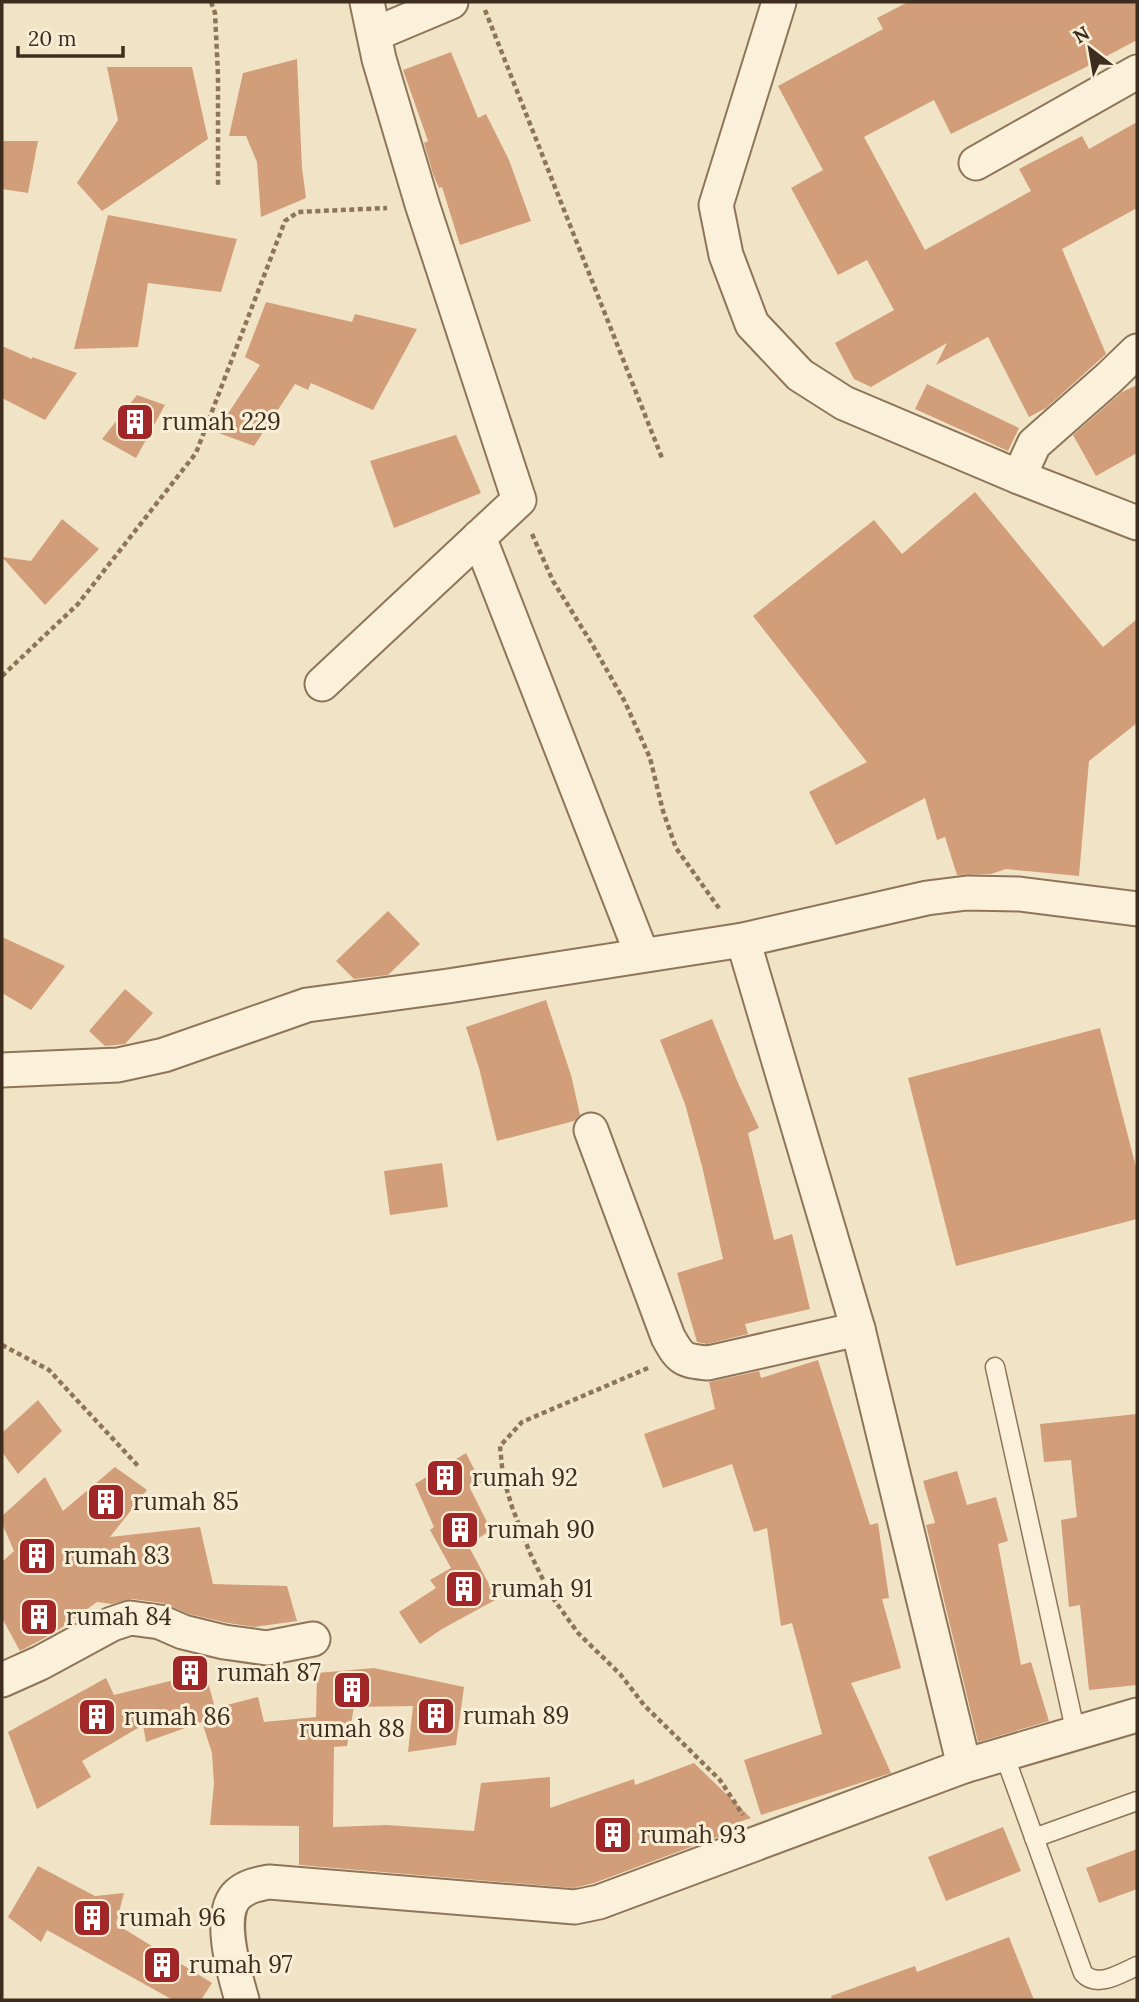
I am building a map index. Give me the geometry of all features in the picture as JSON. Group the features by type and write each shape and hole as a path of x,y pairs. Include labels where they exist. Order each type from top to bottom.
{"street":[{"path":"322,684 519,500 422,204 379,59 367,2"},
{"path":"375,34 451,2"},
{"path":"779,2 716,205 726,255 752,324 800,375 844,403 1019,477 1137,523"},
{"path":"976,163 1137,72"},
{"path":"1019,477 1034,444 1137,351"},
{"path":"479,537 642,955"},
{"path":"2,1070 118,1065 164,1055 307,1005 743,940 928,898 967,893 1019,894 1137,909"},
{"path":"743,940 858,1329 964,1766"},
{"path":"591,1130 668,1337 678,1355 688,1362 708,1363 858,1329"},
{"path":"2,1679 40,1663 112,1624 130,1618 160,1622 183,1632 224,1643 267,1648 313,1639"},
{"path":"242,2000 230,1956 228,1919 233,1900 249,1886 269,1882 575,1907 598,1902 964,1766 1137,1715"}],"lane":[{"path":"995,1367 1076,1734"},
{"path":"1004,1754 1083,1973 1090,1980 1096,1981 1137,1966"},
{"path":"1034,1838 1137,1801"}],"path":[{"path":"211,2 215,13 218,75 218,187"},
{"path":"481,2 663,458"},
{"path":"2,676 78,604 196,453 285,221 298,212 422,204"},
{"path":"519,500 553,581 625,702 650,758 663,811 676,848 743,940"},
{"path":"2,1345 49,1370 139,1467"},
{"path":"678,1355 523,1422 500,1446 503,1478 530,1553 550,1594 578,1633 620,1674 644,1705 720,1780 760,1842"}],"building":[{"path":"908,2 1137,2 1137,40 951,134 934,100 864,137 925,250 1031,191 1019,169 1082,136 1089,149 1137,122 1137,208 1062,249 1106,354 1046,408 1029,417 988,337 936,365 947,343 871,387 854,379 835,343 894,310 867,260 838,275 791,188 823,170 778,86 883,29 877,18"},
{"path":"451,52 478,118 486,114 509,160 531,221 460,245 442,187 439,188 433,174 424,143 428,141 403,70"},
{"path":"297,59 306,198 261,217 257,162 246,136 229,136 243,73"},
{"path":"107,67 192,67 208,139 102,211 77,183 118,120"},
{"path":"2,141 38,141 28,193 2,189"},
{"path":"108,215 237,239 221,292 148,283 138,347 74,349"},
{"path":"266,302 352,322 355,314 417,329 373,410 311,383 308,390 295,384 254,446 216,432 260,365 245,357"},
{"path":"2,346 77,373 45,420 2,398"},
{"path":"927,384 1019,428 1008,451 915,409"},
{"path":"1137,385 1137,453 1096,476 1073,435 1122,392"},
{"name":"rumah 229","path":"137,395 165,405 136,458 102,439"},
{"path":"456,435 481,493 394,528 370,461"},
{"path":"975,492 1103,647 1137,619 1137,723 1089,761 1079,876 1006,869 991,874 957,875 945,837 937,840 925,798 836,845 809,792 867,762 753,616 874,520 902,554"},
{"path":"62,519 99,549 45,605 2,557 31,561"},
{"path":"388,911 420,944 388,975 354,979 336,961"},
{"path":"2,937 65,966 31,1010 2,993"},
{"path":"125,989 153,1013 125,1044 105,1046 89,1031"},
{"path":"546,1000 571,1075 580,1115 574,1121 497,1141 466,1027"},
{"path":"712,1019 759,1128 748,1133 774,1240 792,1234 810,1309 745,1324 748,1334 707,1344 697,1342 677,1273 723,1259 685,1104 660,1040"},
{"path":"1100,1028 1137,1171 1137,1219 956,1266 908,1078"},
{"path":"442,1163 448,1207 390,1215 384,1171"},
{"path":"818,1360 870,1525 878,1523 889,1598 882,1599 901,1668 851,1683 891,1773 761,1815 744,1760 822,1734 792,1623 781,1626 767,1528 754,1532 732,1464 663,1488 644,1434 715,1409 709,1382 759,1371 761,1378"},
{"path":"38,1400 62,1431 18,1474 2,1452 2,1433"},
{"path":"1137,1414 1137,1685 1089,1690 1080,1605 1069,1607 1061,1520 1077,1517 1071,1460 1044,1462 1040,1424"},
{"path":"466,1453 481,1483 470,1488 491,1530 468,1545 497,1599 420,1644 399,1612 436,1588 430,1580 451,1568 430,1530 434,1527 415,1484"},
{"path":"115,1467 147,1490 110,1537 200,1527 213,1584 287,1586 297,1621 254,1627 189,1614 163,1603 132,1599 112,1604 97,1602 54,1633 20,1651 2,1618 2,1562 14,1551 2,1523 2,1516 45,1477 63,1511"},
{"path":"957,1471 967,1505 996,1497 1008,1541 998,1544 1021,1665 1031,1662 1049,1721 978,1742 926,1525 935,1523 923,1481"},
{"path":"201,1656 215,1708 258,1697 264,1722 316,1717 317,1673 374,1668 464,1687 456,1745 408,1752 413,1706 354,1707 347,1746 334,1747 333,1827 386,1825 474,1831 481,1783 550,1777 550,1808 634,1779 635,1785 694,1763 751,1818 721,1828 723,1835 574,1888 299,1865 299,1826 210,1825 214,1784 212,1753 202,1722 146,1742 143,1725 82,1761 91,1777 37,1809 8,1732 106,1678 114,1695 174,1680 172,1660"},
{"path":"1003,1827 1021,1871 946,1901 928,1857"},
{"path":"1137,1849 1137,1889 1099,1903 1086,1868"},
{"path":"38,1866 95,1896 124,1893 116,1924 212,1983 201,2000 173,2000 47,1930 41,1942 8,1917"},
{"path":"1009,1937 1034,2000 832,2000 831,1996 915,1966 917,1972"}],"place":[{"name":"rumah 229","path":"135,422"},
{"name":"rumah 92","path":"445,1478"},
{"name":"rumah 85","path":"106,1502"},
{"name":"rumah 90","path":"460,1530"},
{"name":"rumah 83","path":"37,1556"},
{"name":"rumah 91","path":"464,1589"},
{"name":"rumah 84","path":"39,1617"},
{"name":"rumah 87","path":"190,1673"},
{"name":"rumah 88","path":"352,1690"},
{"name":"rumah 89","path":"436,1716"},
{"name":"rumah 86","path":"97,1717"},
{"name":"rumah 93","path":"613,1835"},
{"name":"rumah 96","path":"92,1918"},
{"name":"rumah 97","path":"162,1965"}]}
